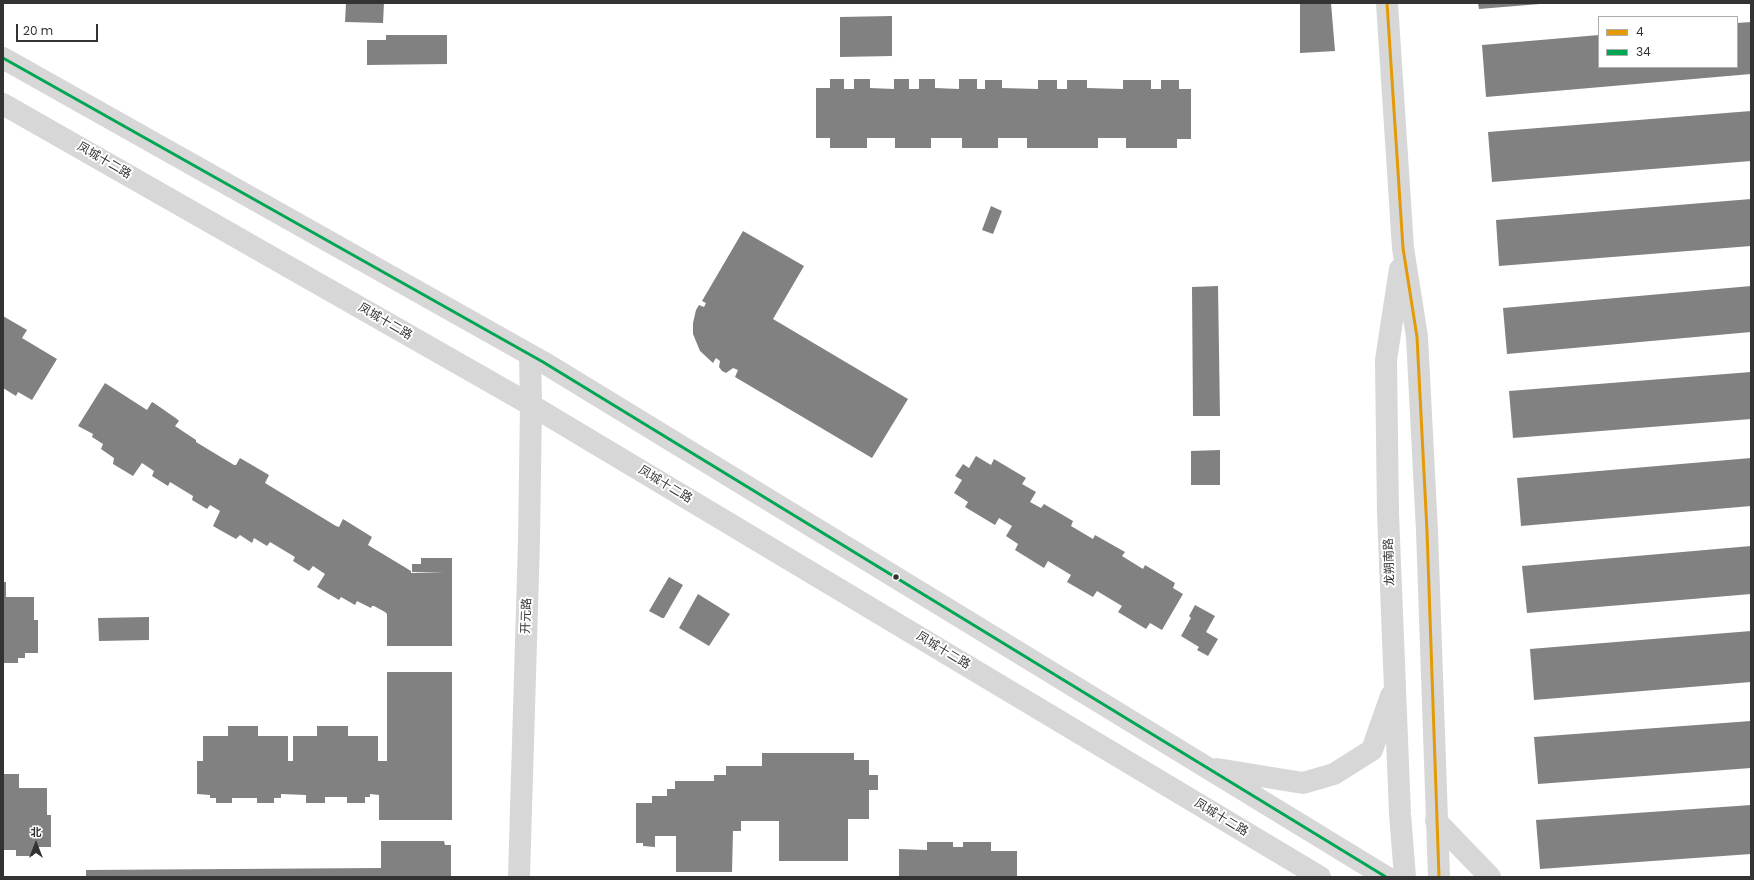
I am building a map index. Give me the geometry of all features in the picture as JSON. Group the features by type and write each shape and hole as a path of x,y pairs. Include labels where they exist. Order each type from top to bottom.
{"street":[{"name":"龙朔南路","path":"1387,3 1403,248 1417,337 1427,531 1439,877"},
{"path":"3,58 530,355 1386,877"},
{"name":"凤城十二路","path":"3,104 531,405 1320,877"},
{"name":"龙朔南路","path":"1403,248 1386,360 1388,513 1400,814 1405,877"},
{"name":"开元路","path":"520,877 531,405 530,355"},
{"path":"1206,768 1303,783 1334,774 1372,750 1395,685"},
{"path":"1436,821 1490,877"}],"building":[{"path":"346,3 384,3 383,23 345,22"},
{"path":"1300,3 1331,3 1335,51 1300,53"},
{"path":"1478,3 1540,3 1540,4 1479,9"},
{"path":"892,16 892,56 840,57 840,17"},
{"path":"1751,22 1751,74 1486,97 1482,45 1598,35 1598,68 1738,68 1738,23"},
{"path":"386,35 447,35 447,64 367,65 367,40 386,40"},
{"path":"830,79 844,79 844,89 854,89 854,79 870,79 870,88 894,89 894,79 909,79 909,89 919,89 919,79 935,79 935,88 959,89 959,79 977,79 977,89 985,89 985,80 1002,80 1002,88 1038,89 1038,80 1057,80 1057,89 1067,89 1067,80 1087,80 1087,88 1123,89 1123,80 1151,80 1151,89 1161,89 1161,80 1179,80 1179,89 1191,89 1191,139 1177,139 1177,148 1126,148 1126,138 1098,138 1098,148 1027,148 1027,138 998,138 998,148 962,148 962,138 931,138 931,148 895,148 895,138 867,138 867,148 830,148 830,138 816,138 816,88 830,88"},
{"path":"1751,111 1751,161 1492,182 1488,132"},
{"path":"1751,199 1751,246 1499,266 1496,220"},
{"path":"991,206 1002,211 993,234 982,230"},
{"path":"743,231 804,266 773,319 908,399 872,458 735,377 738,370 733,368 726,373 722,371 719,367 720,361 716,358 713,363 700,351 693,334 693,323 696,310 699,305 704,307 706,303 702,301"},
{"path":"1218,286 1220,416 1193,416 1192,287"},
{"path":"1751,286 1751,332 1507,354 1503,308"},
{"path":"3,316 27,330 22,338 57,359 32,400 18,392 16,396 3,388"},
{"path":"1751,372 1751,419 1513,438 1509,391"},
{"path":"105,383 147,410 152,402 154,403 177,419 179,421 175,426 196,440 196,442 234,465 236,465 240,458 269,475 265,483 336,526 339,527 343,519 372,537 368,545 411,571 411,573 444,573 412,572 412,564 421,564 421,558 452,558 452,646 387,646 387,614 385,612 374,606 371,608 357,601 355,605 341,597 339,600 317,587 325,574 313,566 309,571 293,561 295,557 270,542 267,546 254,538 252,543 240,535 236,539 213,526 220,511 210,505 207,509 192,500 193,496 170,482 168,486 152,476 154,471 142,463 133,476 113,464 114,458 101,449 103,444 92,437 93,434 78,426"},
{"path":"1220,450 1220,485 1191,485 1191,451"},
{"path":"976,456 991,465 994,459 1026,478 1022,484 1036,492 1030,502 1041,508 1044,504 1073,521 1071,526 1093,539 1095,535 1125,552 1122,556 1143,569 1145,565 1175,583 1173,588 1183,594 1162,630 1150,623 1146,629 1118,612 1122,606 1097,591 1093,597 1067,582 1071,575 1048,561 1044,568 1015,550 1018,544 1006,536 1012,526 999,518 995,525 965,507 968,502 954,493 962,480 955,476 963,464 969,468"},
{"path":"1751,458 1751,506 1521,526 1517,478"},
{"path":"1751,546 1751,594 1527,613 1522,566"},
{"path":"669,577 683,585 664,618 662,618 649,611"},
{"path":"3,582 6,582 6,597 34,597 34,620 38,620 38,653 25,653 25,658 18,658 18,663 4,663"},
{"path":"698,594 730,614 709,646 679,628"},
{"path":"1195,605 1215,616 1206,632 1218,639 1208,656 1197,650 1199,647 1181,636 1191,618 1189,616"},
{"path":"149,617 149,640 99,641 98,618"},
{"path":"1751,631 1751,682 1534,700 1530,649"},
{"path":"387,672 452,672 452,820 379,820 379,795 370,794 370,797 365,797 365,803 347,803 347,797 325,797 325,803 306,803 306,795 281,794 281,798 274,798 274,803 257,803 257,798 232,798 232,803 216,803 216,798 210,798 210,795 197,794 197,761 203,761 203,736 228,736 228,726 258,726 258,736 288,736 288,761 293,761 293,736 317,736 317,726 348,726 348,736 378,736 378,761 387,761"},
{"path":"1751,721 1751,768 1538,784 1534,737"},
{"path":"762,753 854,753 854,760 869,760 869,775 878,775 878,790 869,790 869,819 848,819 848,861 779,861 779,821 741,821 741,831 733,831 732,872 676,872 676,836 655,836 655,847 643,846 643,843 636,843 636,803 652,803 652,796 667,796 667,789 675,789 675,781 714,781 714,775 726,775 726,766 762,766"},
{"path":"3,774 19,774 19,788 47,788 47,815 51,815 51,847 39,847 39,851 33,851 33,856 16,856 16,850 3,850"},
{"path":"1751,805 1751,854 1540,869 1536,820"},
{"path":"381,841 444,841 445,845 451,845 451,877 86,877 86,870 381,868"},
{"path":"927,842 953,842 953,847 963,847 963,842 991,842 991,851 1017,851 1017,877 899,877 899,849 927,850"}],"transit line":[{"name":"4","path":"1387,3 1403,248 1417,337 1427,531 1439,877"},
{"name":"34","path":"3,58 543,362 1386,877"}]}
